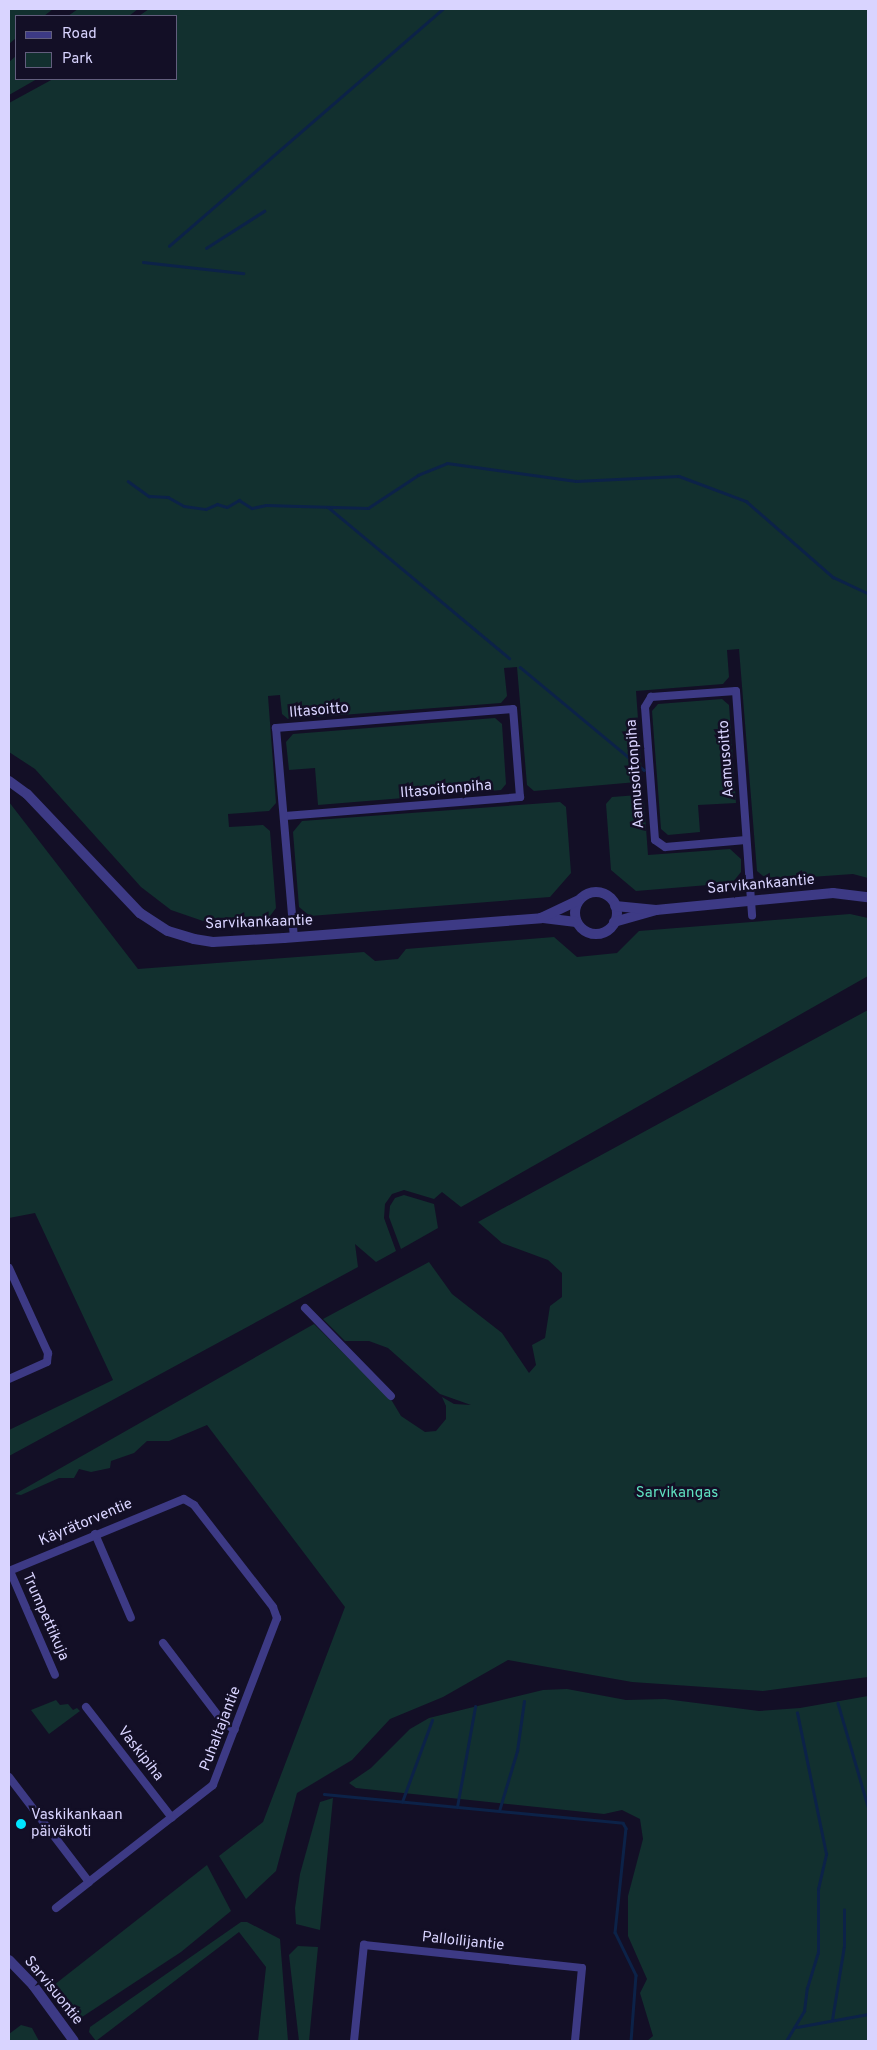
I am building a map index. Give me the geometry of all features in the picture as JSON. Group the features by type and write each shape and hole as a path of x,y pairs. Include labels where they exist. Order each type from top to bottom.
{"street":[{"name":"Aamusoitto","path":"646,701 651,697 736,691 752,915"},
{"name":"Aamusoitonpiha","path":"646,701 655,840 664,847 746,840"},
{"name":"Iltasoitonpiha","path":"285,816 520,798 513,709"},
{"name":"Iltasoitto","path":"294,937 276,728 513,709"},
{"name":"Sarvikankaantie","path":"9,781 27,794 130,904 168,931 213,942 541,918 576,922 581,929 595,934 603,933 614,922 656,910 833,893 868,897"},
{"name":"Sarvikankaantie","path":"541,918 579,900 585,895 599,893 612,900 615,906 656,910"},
{"path":"576,922 575,911 579,900"},
{"path":"614,922 615,906"},
{"path":"9,1268 48,1353 47,1362 9,1379"},
{"path":"9,1293 17,1288"},
{"path":"305,1308 391,1396"},
{"name":"Puhaltajantie","path":"56,1908 214,1785 276,1615 194,1505 184,1499 174,1501"},
{"name":"Käyrätorventie","path":"9,1571 174,1501"},
{"path":"95,1534 132,1618"},
{"name":"Trumpettikuja","path":"9,1571 55,1674"},
{"path":"162,1643 223,1722 235,1730"},
{"name":"Vaskipiha","path":"86,1707 172,1818"},
{"path":"9,1777 89,1882"},
{"name":"Palloilijantie","path":"354,2041 364,1945 582,1968 575,2041"},
{"name":"Sarvisuontie","path":"9,1960 33,1985 74,2041"}],"green space":[{"path":"9,9 53,9 45,15 15,15 15,39 9,44"},
{"path":"78,9 138,9 130,15 69,15"},
{"path":"149,9 868,9 868,878 853,874 768,880 757,871 739,649 727,650 729,677 723,684 636,691 642,775 637,782 534,791 527,785 517,667 504,668 507,696 501,703 288,719 282,714 280,695 268,696 276,803 269,811 228,814 229,827 263,825 270,831 276,908 267,920 203,921 171,910 141,887 35,769 9,752 9,103 51,80 178,80 178,15 140,15"},
{"path":"15,57 15,80 35,80 9,95 9,62"},
{"path":"722,699 729,705 736,803 698,805 700,832 668,835 661,829 652,711 658,704"},
{"path":"495,718 502,724 506,784 501,790 318,805 315,768 289,770 286,742 293,734"},
{"path":"638,795 644,801 648,855 730,849 741,859 741,872 732,883 636,891 611,870 606,804 612,797"},
{"path":"9,802 138,969 364,952 375,961 398,959 406,949 554,937 577,957 617,953 639,931 850,914 868,918 868,976 461,1207 442,1192 434,1199 404,1190 392,1194 385,1204 384,1218 396,1251 376,1262 355,1244 358,1267 9,1456 9,1430 113,1380 35,1213 9,1218"},
{"path":"560,802 566,807 571,873 550,897 310,916 299,907 293,832 302,821"},
{"name":"Sarvikangas","path":"868,1010 868,1677 763,1691 632,1682 508,1660 443,1697 390,1719 352,1760 297,1793 276,1871 246,1899 219,1856 263,1822 345,1607 207,1425 169,1441 147,1441 134,1453 111,1461 110,1468 91,1472 79,1469 74,1478 59,1478 21,1495 15,1494 314,1324 392,1401 401,1416 425,1432 436,1431 446,1419 446,1406 442,1397 454,1404 471,1405 440,1394 388,1348 369,1341 345,1341 323,1319 429,1262 452,1294 502,1333 529,1373 536,1365 532,1345 545,1338 550,1306 562,1297 562,1273 548,1260 502,1243 478,1222"},
{"path":"404,1195 434,1204 438,1228 401,1249 389,1217 390,1206 395,1198"},
{"path":"567,1689 626,1700 665,1699 759,1711 800,1708 868,1696 868,2041 647,2041 653,2036 640,1993 647,1979 628,1936 628,1896 643,1839 640,1819 622,1810 604,1814 356,1788 349,1783 371,1768 410,1729 429,1718 543,1690"},
{"path":"56,1700 60,1705 68,1704 73,1710 77,1708 80,1711 49,1734 31,1710"},
{"path":"333,1798 320,1930 296,1924 295,1908 300,1874 320,1802"},
{"path":"207,1865 231,1911 181,1952 82,2017 54,1985"},
{"path":"241,1922 247,1922 280,1939 288,2041 258,2041 266,1967 239,1932 96,2041 89,2032 90,2027"},
{"path":"298,1946 318,1947 309,2041 299,2041 289,1955"},
{"path":"21,2025 32,2028 39,2041 9,2041 9,2034"}],"waterway":[{"path":"169,246 443,9"},
{"path":"206,248 264,211"},
{"path":"143,262 243,273"},
{"path":"128,481 149,496 168,497 184,506 206,509 217,504 227,507 239,500 252,508 266,505 368,508 418,475 447,463 576,481 679,476 746,501 833,577 868,593"},
{"path":"328,507 509,658"},
{"path":"520,667 644,770"},
{"path":"499,1811 517,1751 524,1701"},
{"path":"838,1703 868,1806"},
{"path":"457,1807 475,1707"},
{"path":"786,2041 804,2011 807,1988 818,1953 818,1889 826,1854 797,1713"},
{"path":"402,1802 432,1720"},
{"path":"324,1794 623,1823 626,1828 615,1932 636,1975 631,2041"},
{"path":"832,2020 844,1946 844,1910"},
{"path":"797,2027 868,2014"}],"place":[{"name":"Vaskikankaan päiväkoti","path":"21,1824"}]}
